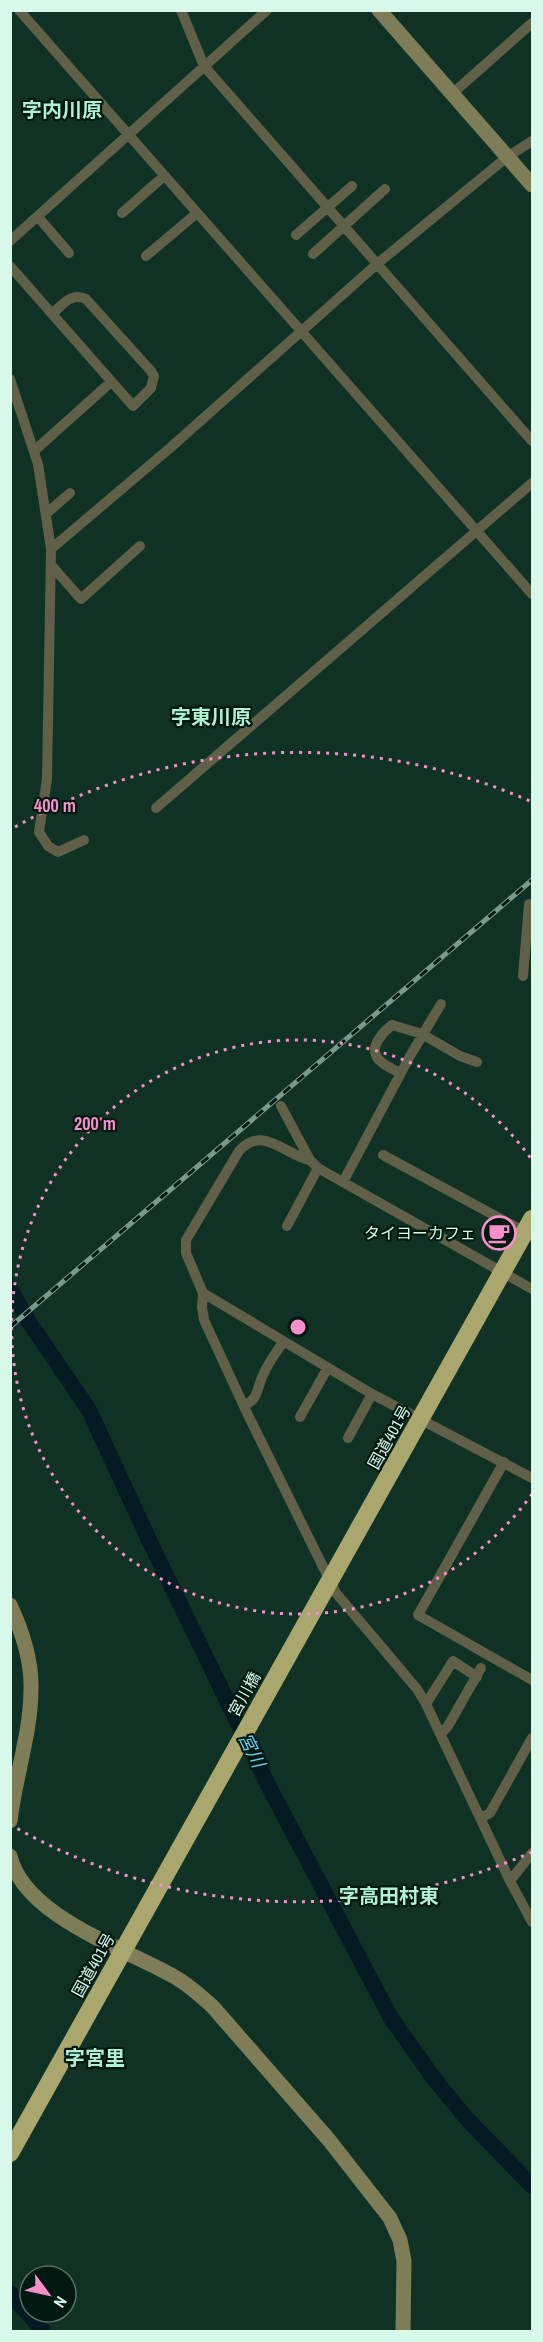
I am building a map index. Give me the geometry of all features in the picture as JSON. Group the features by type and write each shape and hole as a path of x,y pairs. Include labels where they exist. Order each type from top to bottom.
{"highway":[{"name":"国道401号","path":"277,1674 529,1226"},
{"name":"宮川橋","path":"209,1796 277,1674"},
{"name":"国道401号","path":"10,2153 15,2132 123,1951 209,1796"}],"street":[{"path":"19,10 532,594"},
{"path":"181,10 204,66 532,441"},
{"path":"10,241 267,10"},
{"path":"379,10 532,185"},
{"path":"452,94 532,23"},
{"path":"51,549 170,448 377,264 507,157 532,141"},
{"path":"123,213 164,176"},
{"path":"296,235 352,186"},
{"path":"313,254 386,189"},
{"path":"146,256 197,213"},
{"path":"38,217 69,253"},
{"path":"10,266 133,406 151,388 154,376 86,299 73,297 53,313"},
{"path":"10,379 34,451 47,513 51,549 47,779 39,832 48,846 58,852 84,840"},
{"path":"34,451 111,382"},
{"path":"156,808 532,483"},
{"path":"47,513 70,493"},
{"path":"51,565 81,599 140,546"},
{"path":"523,976 529,962 529,904 532,905"},
{"path":"343,1182 400,1073 441,1004"},
{"path":"400,1073 376,1057 378,1041 385,1030 392,1025 422,1034 460,1056 477,1062"},
{"path":"281,1106 314,1164"},
{"path":"532,1289 314,1164 265,1140 249,1143 239,1151 186,1240 186,1253 203,1293 204,1320 336,1593 417,1689 426,1704 510,1881 532,1922"},
{"path":"384,1155 529,1226"},
{"path":"287,1226 314,1164"},
{"path":"203,1293 372,1395 532,1478"},
{"path":"244,1405 250,1403 260,1390 262,1377 283,1342"},
{"path":"300,1417 327,1369"},
{"path":"348,1438 372,1395"},
{"path":"504,1462 418,1615 532,1680"},
{"path":"10,1605 22,1633 29,1664 31,1689 15,1770 10,1821"},
{"path":"426,1704 453,1661 479,1672 441,1734"},
{"path":"482,1818 490,1813 532,1738"},
{"path":"510,1881 532,1853"},
{"path":"10,1856 19,1880 38,1902 123,1951 175,1977 213,2007 329,2140 390,2218 400,2240 404,2261 403,2331"}],"waterway":[{"name":"宮川","path":"10,1288 27,1319 89,1410 149,1540 268,1785 391,2018 435,2080 468,2120 532,2186"},
{"path":"10,2293 44,2332"}],"railway":[{"path":"10,1327 532,880"}],"place":[{"name":"タイヨーカフェ","path":"499,1233"}],"district":[{"name":"字内川原","path":"62,109"},
{"name":"字東川原","path":"211,716"},
{"name":"字高田村東","path":"389,1895"},
{"name":"字宮里","path":"95,2057"}]}
